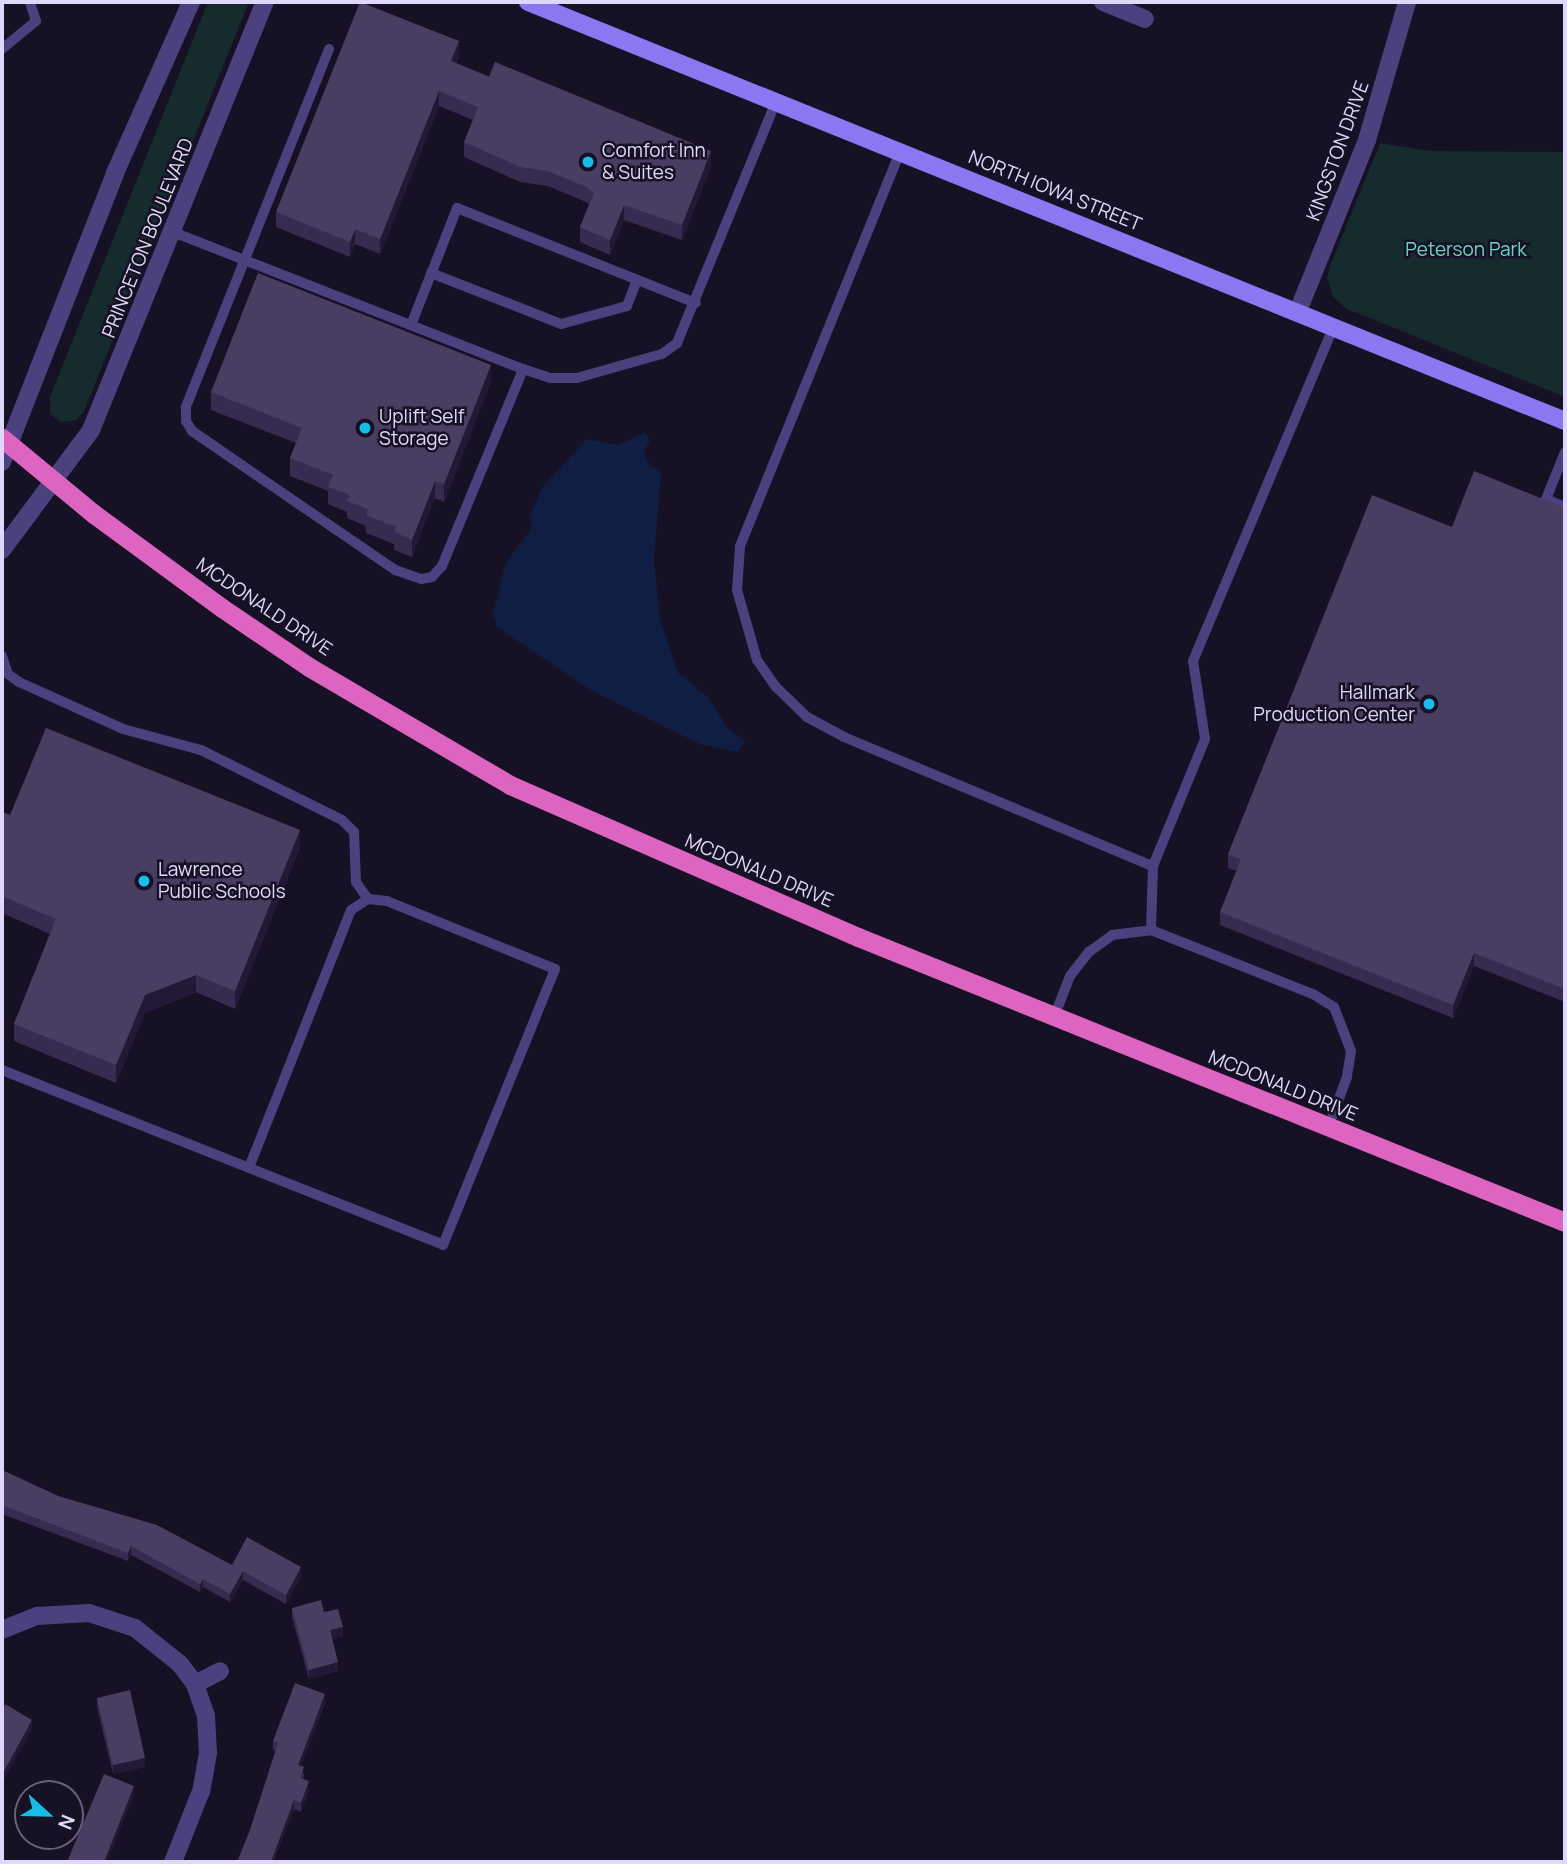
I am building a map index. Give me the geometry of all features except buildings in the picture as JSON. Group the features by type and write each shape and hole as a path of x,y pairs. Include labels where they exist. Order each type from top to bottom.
{"highway":[{"name":"MCDONALD DRIVE","path":"4,448 56,482 222,608 309,667 510,785 621,837 1054,1017 1565,1222"}],"main road":[{"name":"NORTH IOWA STREET","path":"528,2 1334,325 1565,421"}],"street":[{"path":"4,448 115,173 191,2"},
{"name":"PRINCETON BOULEVARD","path":"2,550 84,445 101,410 265,2"},
{"path":"1103,2 1145,19"},
{"name":"KINGSTON DRIVE","path":"1298,311 1367,139 1407,2"},
{"path":"3,1626 64,1612 113,1618 158,1643 195,1684 206,1716 208,1753 201,1791 173,1862"},
{"path":"195,1684 220,1671"}],"lane":[{"path":"2,49 36,20 30,2"},
{"path":"329,49 186,407 186,421 192,430 408,576 432,577 442,566 523,369"},
{"path":"173,232 523,369 565,379 662,354 677,343 696,303 776,102"},
{"path":"900,152 740,547 737,590 757,660 807,717 844,737 1153,866"},
{"path":"411,325 457,208 696,303"},
{"path":"431,273 562,324 626,306 637,280"},
{"path":"1151,930 1153,866 1205,739 1193,662 1334,325"},
{"path":"1565,452 1546,499 1565,507"},
{"path":"2,656 8,674 123,729 201,750 342,820 354,832 356,882 368,899"},
{"path":"2,1070 443,1245 555,969 387,901 368,899 351,910 249,1168"},
{"path":"1054,1017 1070,976 1089,952 1112,935 1151,930 1313,994 1335,1007 1351,1051 1347,1077 1328,1128"}],"green space":[{"path":"208,2 249,2 84,411 77,420 61,422 50,414 50,397"},
{"name":"Peterson Park","path":"1380,143 1430,151 1565,152 1565,397 1347,309 1333,297 1327,278 1331,264"}],"water":[{"path":"645,432 650,441 644,451 648,463 661,473 654,560 660,619 678,673 708,697 727,727 745,742 737,752 700,744 592,691 497,627 493,614 506,562 531,529 530,516 543,486 587,439 619,445"}],"place":[{"name":"Comfort Inn & Suites","path":"588,162"},
{"name":"Uplift Self Storage","path":"365,428"},
{"name":"Hallmark Production Center","path":"1429,704"},
{"name":"Lawrence Public Schools","path":"144,881"}]}
